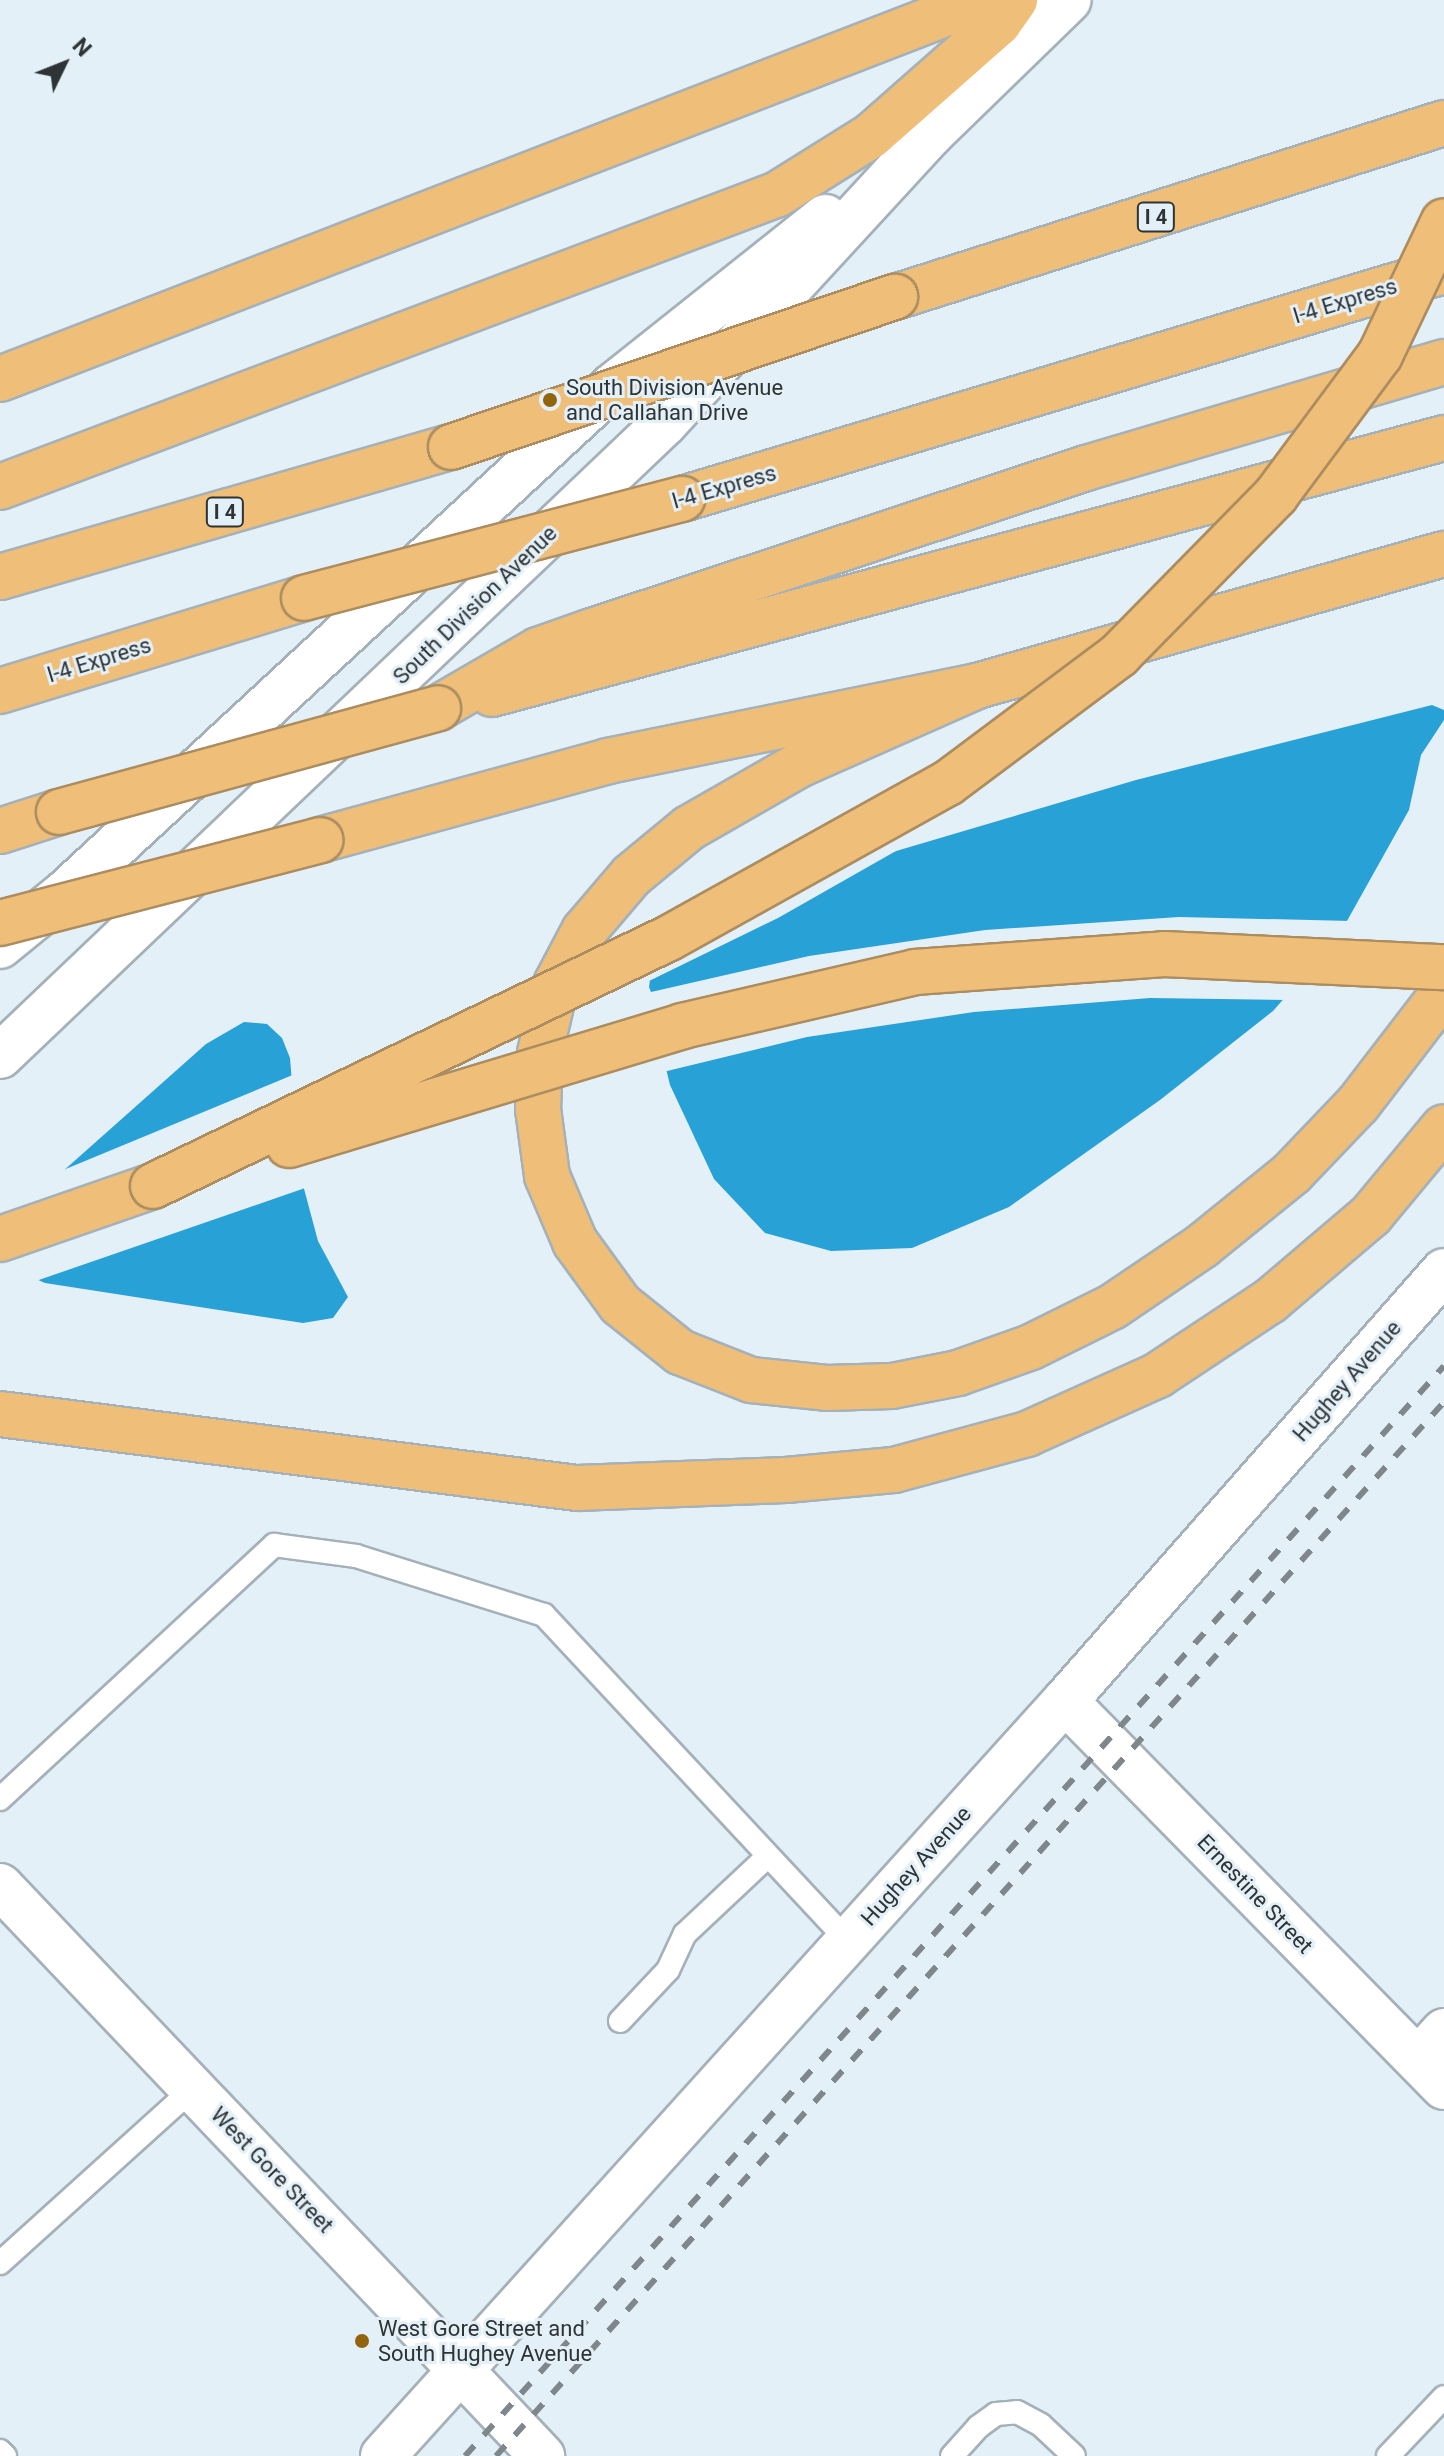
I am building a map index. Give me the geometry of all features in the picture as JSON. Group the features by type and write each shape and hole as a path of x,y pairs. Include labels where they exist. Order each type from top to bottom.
{"highway":[{"path":"0,379 981,0"},
{"path":"0,487 778,194 872,135 999,23 1015,0"},
{"name":"I 4","path":"0,577 451,447 895,297 1435,125"},
{"path":"153,1186 669,938 948,783 1095,673 1276,495 1380,355 1444,221"},
{"name":"I-4 Express","path":"0,691 304,598 682,499 1444,271"},
{"path":"598,648 1086,468 1444,362"},
{"path":"0,831 438,708 538,650 598,648 1444,438"},
{"path":"0,923 608,761 977,686 1444,554"},
{"path":"977,686 799,765 689,828 631,876 593,920 556,984 540,1053 538,1109 547,1176 575,1242 620,1304 680,1352 751,1380 827,1388 892,1386 958,1373 1031,1347 1112,1307 1202,1246 1292,1173 1358,1104 1444,992"},
{"path":"0,1239 153,1186 682,1026 915,972 1164,954 1444,967"},
{"path":"0,1414 577,1488 786,1480 894,1470 1027,1434 1158,1375 1270,1301 1371,1215 1444,1127"}],"street":[{"name":"South Division Avenue","path":"0,1056 665,423 931,134 1069,0"},
{"name":"South Division Avenue","path":"0,946 66,892 614,385 931,134"},
{"name":"Hughey Avenue","path":"383,2456 1065,1701 1444,1271"},
{"name":"Ernestine Street","path":"1065,1701 1435,2059"},
{"name":"West Gore Street","path":"0,1886 542,2456"}],"lane":[{"path":"0,1799 274,1545 356,1556 544,1615 848,1941"},
{"path":"620,2021 668,1970 685,1934 767,1857"},
{"path":"0,2263 194,2088"},
{"path":"1388,2456 1444,2397"},
{"path":"952,2456 978,2427 996,2414 1017,2412 1041,2425 1074,2456"},
{"path":"0,2451 5,2456"}],"water":[{"path":"1432,705 1444,710 1444,720 1421,755 1409,810 1338,937 1273,1011 1160,1100 1009,1207 912,1248 831,1251 765,1233 714,1179 670,1085 648,995 651,972 886,854 1136,780"},
{"path":"244,1022 267,1024 282,1038 290,1058 299,1170 318,1241 348,1297 333,1318 303,1323 45,1283 16,1270 35,1196 206,1044"}],"pier":[{"path":"910,843 778,918 647,982 651,992 809,956 985,930 1179,917 1351,921 1288,1000 1150,998 974,1012 807,1037 663,1072 644,995 647,971 769,894"},
{"path":"295,1074 308,1187 33,1282 0,1259 5,1224 56,1173"}],"railway":[{"path":"465,2456 1444,1366"},
{"path":"496,2456 1444,1402"}],"place":[{"name":"South Division Avenue and Callahan Drive","path":"550,400"},
{"name":"West Gore Street and South Hughey Avenue","path":"362,2341"}]}
